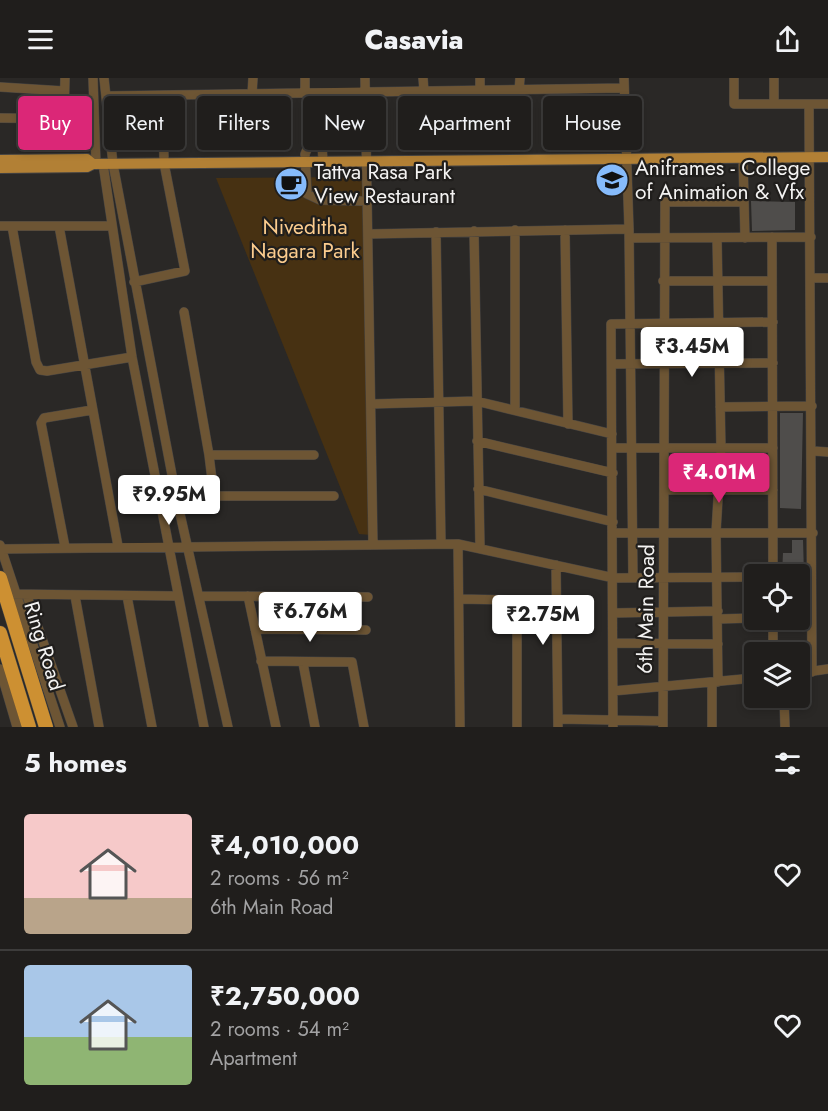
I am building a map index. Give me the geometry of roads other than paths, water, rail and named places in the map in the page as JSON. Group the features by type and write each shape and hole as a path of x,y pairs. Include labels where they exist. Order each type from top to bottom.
{"highway":[{"name":"Ring Road","path":"5,587 46,727"},
{"name":"Ring Road","path":"0,633 29,727"}],"main road":[{"path":"0,168 87,168 101,164 305,161 828,157"},
{"path":"0,160 87,159 101,164"}],"street":[{"path":"64,78 64,96"},
{"path":"93,78 94,119 132,357 176,597 204,727"},
{"path":"104,78 106,96"},
{"path":"252,94 253,78"},
{"path":"305,78 305,93"},
{"path":"365,78 373,544"},
{"path":"423,78 424,92"},
{"path":"480,78 480,91"},
{"path":"519,78 519,91"},
{"path":"572,78 572,90"},
{"path":"734,78 734,104 828,104"},
{"path":"774,78 774,104"},
{"path":"163,96 572,90 624,83 631,323 633,578"},
{"path":"0,87 64,91"},
{"path":"809,104 813,452 812,672 828,669"},
{"path":"0,118 18,118"},
{"path":"323,161 322,145 314,143 306,148 306,188 310,197 361,201"},
{"path":"104,150 101,164 134,282 176,496 228,727"},
{"path":"134,282 185,271 164,163 164,150"},
{"path":"743,158 745,238"},
{"name":"6th Main Road","path":"663,724 664,202 744,202"},
{"path":"0,226 111,226"},
{"path":"12,226 37,367 47,371 132,357"},
{"path":"59,226 118,546"},
{"path":"368,234 565,230 629,233 664,239 811,237"},
{"path":"565,230 568,424"},
{"path":"474,231 480,547"},
{"path":"515,231 515,410"},
{"path":"436,232 441,544"},
{"path":"772,237 773,564"},
{"path":"712,727 718,644 719,577 716,532 721,449 717,238"},
{"path":"812,278 828,278"},
{"path":"663,281 772,280"},
{"path":"184,312 214,496"},
{"path":"613,723 611,324 773,322"},
{"path":"612,364 773,363"},
{"path":"371,404 476,401 612,434"},
{"path":"720,407 812,406"},
{"path":"65,547 41,423 44,418 93,410"},
{"path":"477,441 613,473"},
{"path":"613,448 773,448"},
{"path":"813,452 828,452"},
{"path":"209,455 314,455"},
{"path":"478,489 613,522"},
{"path":"665,490 773,490"},
{"path":"176,496 334,496"},
{"path":"613,533 813,533"},
{"path":"458,544 459,727"},
{"path":"60,727 5,587 1,547 458,544 614,578 744,577"},
{"path":"556,565 558,723 663,724"},
{"path":"5,587 27,596 176,597"},
{"path":"27,596 73,727"},
{"path":"75,596 99,727"},
{"path":"127,596 152,727"},
{"path":"200,596 368,597"},
{"path":"248,596 276,727"},
{"path":"459,599 556,601"},
{"path":"517,600 517,727"},
{"path":"614,612 664,612 744,617"},
{"path":"255,629 366,630"},
{"path":"613,643 718,644"},
{"path":"261,661 352,662 364,727"},
{"path":"303,663 315,727"},
{"path":"0,669 17,727"},
{"path":"613,692 744,679"},
{"path":"784,708 785,727"}],"place":[{"name":"Aniframes - College of Animation & Vfx","path":"612,180"},
{"name":"Tattva Rasa Park View Restaurant","path":"291,184"}],"park label":[{"name":"Niveditha Nagara Park","path":"305,239"}]}
